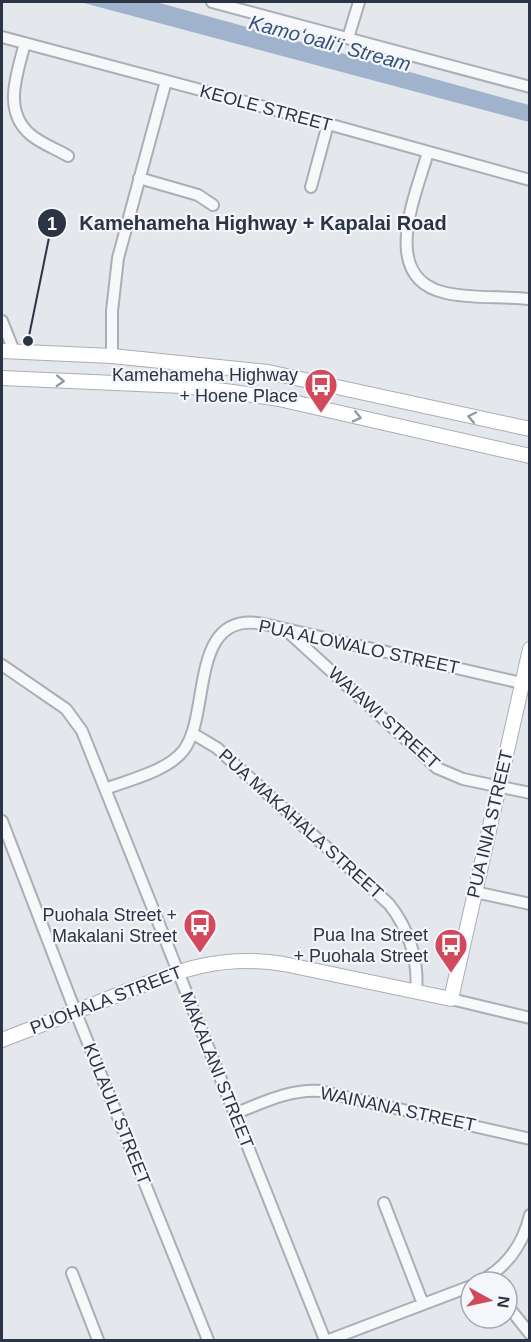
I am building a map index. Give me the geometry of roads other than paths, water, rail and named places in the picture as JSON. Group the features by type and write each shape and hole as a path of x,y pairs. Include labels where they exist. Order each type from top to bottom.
{"main road":[{"path":"530,429 272,373 112,356 8,351 8,378 183,386 263,396 530,456"},
{"path":"263,396 272,373"},
{"name":"PUA INIA STREET","path":"451,999 499,786 526,684 530,649"},
{"name":"PUOHALA STREET","path":"2,1040 178,971 214,962 257,960 284,964 451,999"}],"street":[{"path":"212,2 530,87"},
{"path":"348,38 359,2"},
{"name":"KEOLE STREET","path":"2,37 530,180"},
{"path":"25,43 13,92 17,116 32,136 68,156"},
{"path":"112,356 112,311 122,242 166,81"},
{"path":"311,187 328,124"},
{"path":"428,152 405,240 409,261 417,275 429,286 444,293 530,299"},
{"path":"139,178 198,195 213,204"},
{"path":"2,321 8,351"},
{"name":"PUA ALOWALO STREET","path":"105,789 170,763 182,752 192,733 209,657 218,638 229,629 242,623 256,623 285,629 526,684"},
{"name":"WAIAWI STREET","path":"285,629 431,764 454,776 530,793"},
{"name":"MAKALANI STREET","path":"2,665 66,709 82,731 327,1341"},
{"name":"PUA MAKAHALA STREET","path":"192,733 217,748 389,904 403,926 416,960 416,992"},
{"name":"KULAULI STREET","path":"2,820 75,1012 208,1341"},
{"path":"475,892 530,904"},
{"name":"PUOHALA STREET","path":"451,999 530,1018"},
{"name":"WAINANA STREET","path":"234,1114 287,1093 311,1090 530,1139"},
{"path":"384,1203 423,1304"},
{"path":"498,1270 517,1249 530,1215"},
{"path":"72,1273 98,1341"},
{"path":"327,1341 459,1290"},
{"path":"519,1320 530,1334"}],"water":[{"path":"80,2 156,2 529,105 529,122"}],"place":[{"name":"Kamehameha Highway + Kapalai Road","path":"28,341"},
{"name":"Kamehameha Highway + Hoene Place","path":"321,414"},
{"name":"Puohala Street + Makalani Street","path":"200,954"},
{"name":"Pua Ina Street + Puohala Street","path":"451,974"}],"water label":[{"name":"Kamoʻoaliʻi Stream","path":"330,43"}]}
